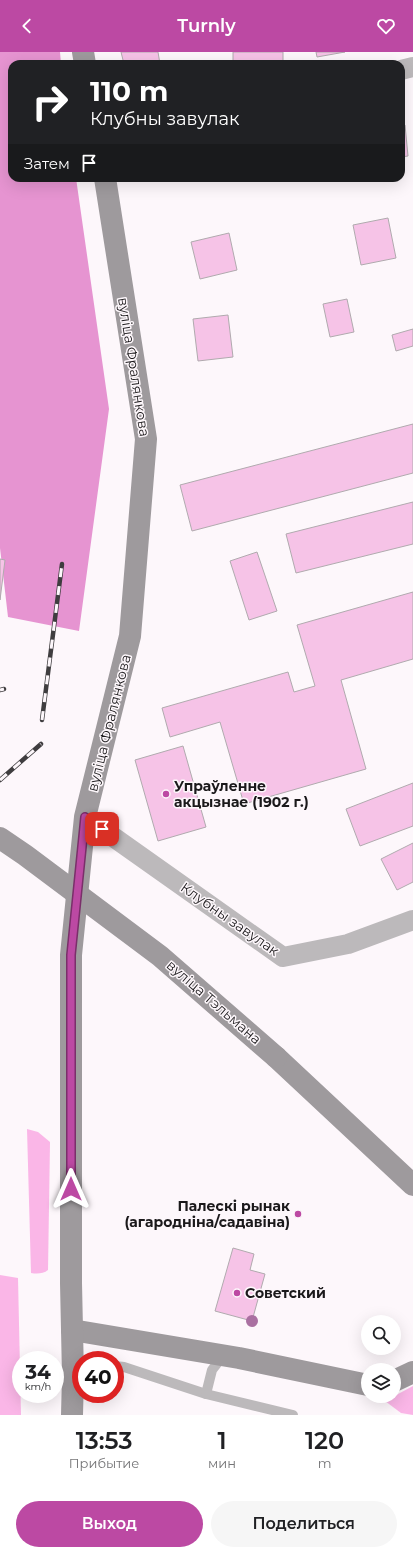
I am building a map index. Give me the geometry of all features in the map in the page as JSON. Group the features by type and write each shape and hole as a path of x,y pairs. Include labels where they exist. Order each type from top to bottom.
{"street":[{"name":"вуліца Фралянкова","path":"74,1351 72,1330 71,955 85,817 130,636 146,439 106,182"},
{"name":"Клубны завулак","path":"85,817 283,957 348,944 413,920"},
{"name":"вуліца Тэльмана","path":"0,838 160,956 276,1057 413,1185"},
{"path":"72,1330 239,1358 361,1384"},
{"path":"401,1378 413,1372"},
{"name":"вуліца Фралянкова","path":"72,1415 73,1403"}],"lane":[{"path":"206,1394 212,1370 219,1361 239,1358"},
{"path":"124,1367 206,1394 293,1415"}],"shaded area":[{"path":"0,52 60,52 61,60 8,60 8,182 77,182 109,409 79,631 8,617 0,548"},
{"path":"27,1129 38,1132 50,1142 48,1270 35,1274 31,1273"},
{"path":"0,1275 18,1278 20,1351 12,1351 12,1403 21,1403 21,1415 0,1415"},
{"path":"413,1386 413,1415 401,1413 388,1403 401,1403 401,1392"}],"building":[{"path":"121,52 158,52 159,60 123,60"},
{"path":"233,52 283,52 283,60 233,60"},
{"path":"316,52 345,52 317,57"},
{"path":"405,125 408,156 405,156"},
{"path":"388,218 396,258 361,265 353,225"},
{"path":"229,233 237,270 200,279 191,242"},
{"path":"347,299 354,332 330,337 323,304"},
{"path":"228,315 233,357 198,361 193,319"},
{"path":"413,329 413,346 396,351 392,335"},
{"path":"413,424 413,473 192,531 180,485"},
{"path":"413,502 413,544 296,573 286,534"},
{"path":"257,552 277,611 249,620 230,561"},
{"path":"0,559 5,560 0,600"},
{"path":"413,592 413,659 341,680 366,769 244,804 220,722 170,737 162,708 288,672 294,692 315,686 297,625"},
{"path":"183,746 206,827 158,841 135,760"},
{"path":"413,783 413,826 360,846 346,809"},
{"path":"413,843 413,882 397,890 381,859"},
{"path":"233,1248 254,1254 250,1270 265,1274 252,1321 215,1311"}],"railway":[{"path":"42,720 62,564"},
{"path":"0,690 4,689"},
{"path":"0,780 41,744"}],"place":[{"name":"Упраўленне акцызнае (1902 г.)","path":"166,794"},
{"name":"Палескі рынак (агародніна/садавіна)","path":"298,1214"},
{"name":"Советский","path":"237,1293"}],"route":[{"path":"71,1189 71,955 85,817 102,829"}]}
